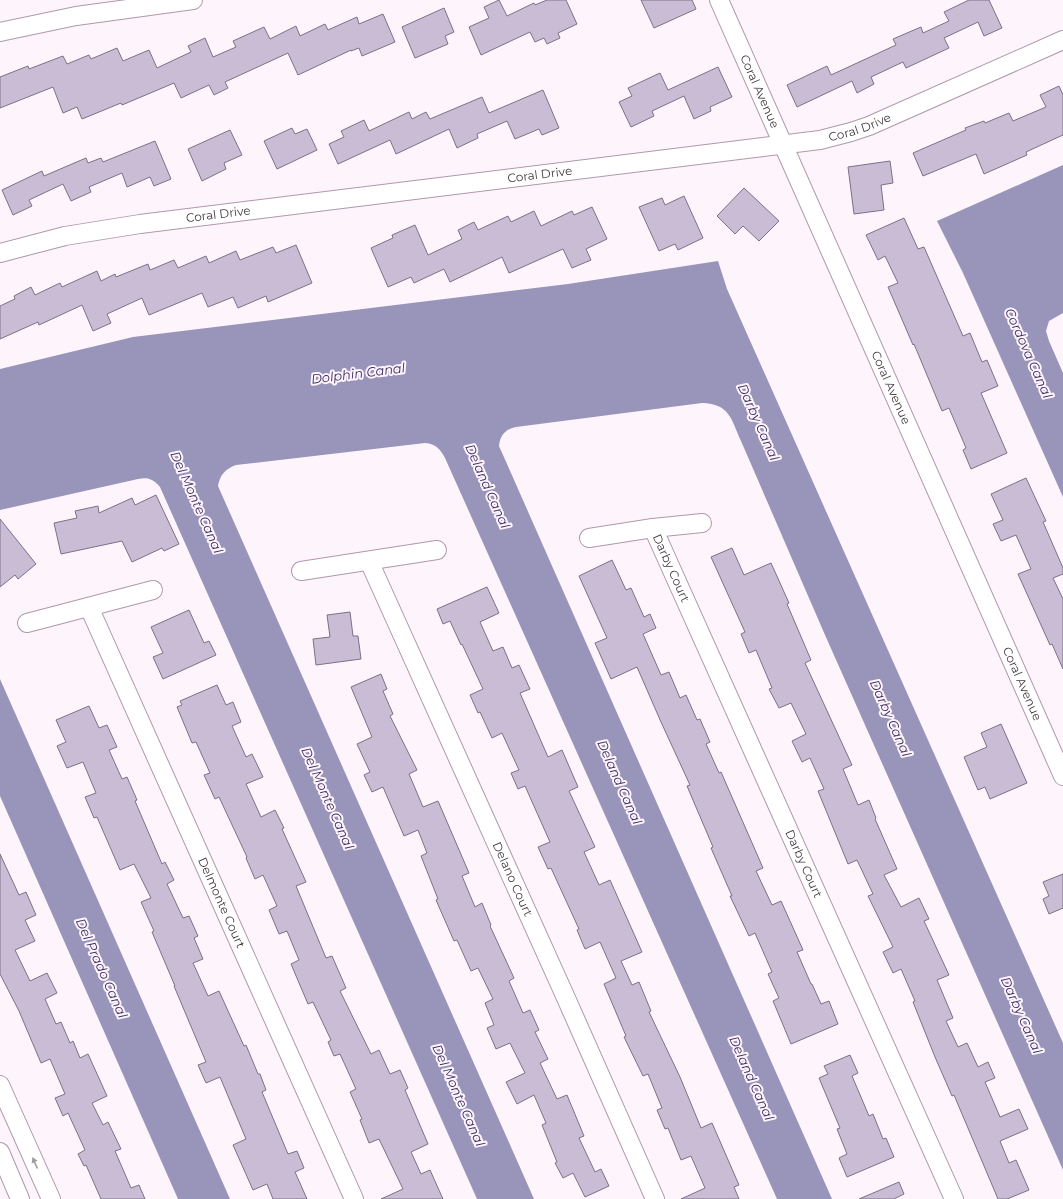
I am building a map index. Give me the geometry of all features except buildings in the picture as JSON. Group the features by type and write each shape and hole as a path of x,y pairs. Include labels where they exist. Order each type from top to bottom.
{"street":[{"path":"0,32 76,16 193,0"},
{"name":"Coral Avenue","path":"719,0 1063,776"},
{"name":"Coral Drive","path":"0,253 65,236 140,224 727,150 820,140 869,126 1063,40"},
{"name":"Darby Court","path":"589,538 653,528 702,523"},
{"name":"Darby Court","path":"653,528 954,1199"},
{"path":"301,571 437,550"},
{"name":"Delano Court","path":"369,561 563,990 655,1199"},
{"path":"27,623 153,590"},
{"name":"Delmonte Court","path":"89,607 354,1199"},
{"path":"0,1085 51,1199"},
{"path":"0,1152 20,1199"}],"water":[{"name":"Cordova Canal","path":"1063,165 1063,313 1049,321 1046,331 1063,373 1063,497 963,273 937,221"},
{"path":"718,261 727,289 1063,1043 1063,1170 825,635 735,426 728,414 718,406 702,403 516,427 506,431 499,446 832,1199 777,1199 445,458 437,448 432,444 425,443 236,465 229,468 224,473 218,486 534,1199 477,1199 160,487 150,479 142,478 0,510 0,369 133,337 568,284"},
{"name":"Del Prado Canal","path":"0,679 230,1199 178,1199 0,796"}],"water label":[{"name":"Dolphin Canal","path":"358,373"},
{"name":"Darby Canal","path":"759,422"},
{"name":"Deland Canal","path":"488,486"},
{"name":"Del Monte Canal","path":"197,502"},
{"name":"Darby Canal","path":"891,718"},
{"name":"Deland Canal","path":"620,782"},
{"name":"Del Monte Canal","path":"328,798"},
{"name":"Darby Canal","path":"1022,1015"},
{"name":"Deland Canal","path":"752,1078"},
{"name":"Del Monte Canal","path":"459,1095"}]}
